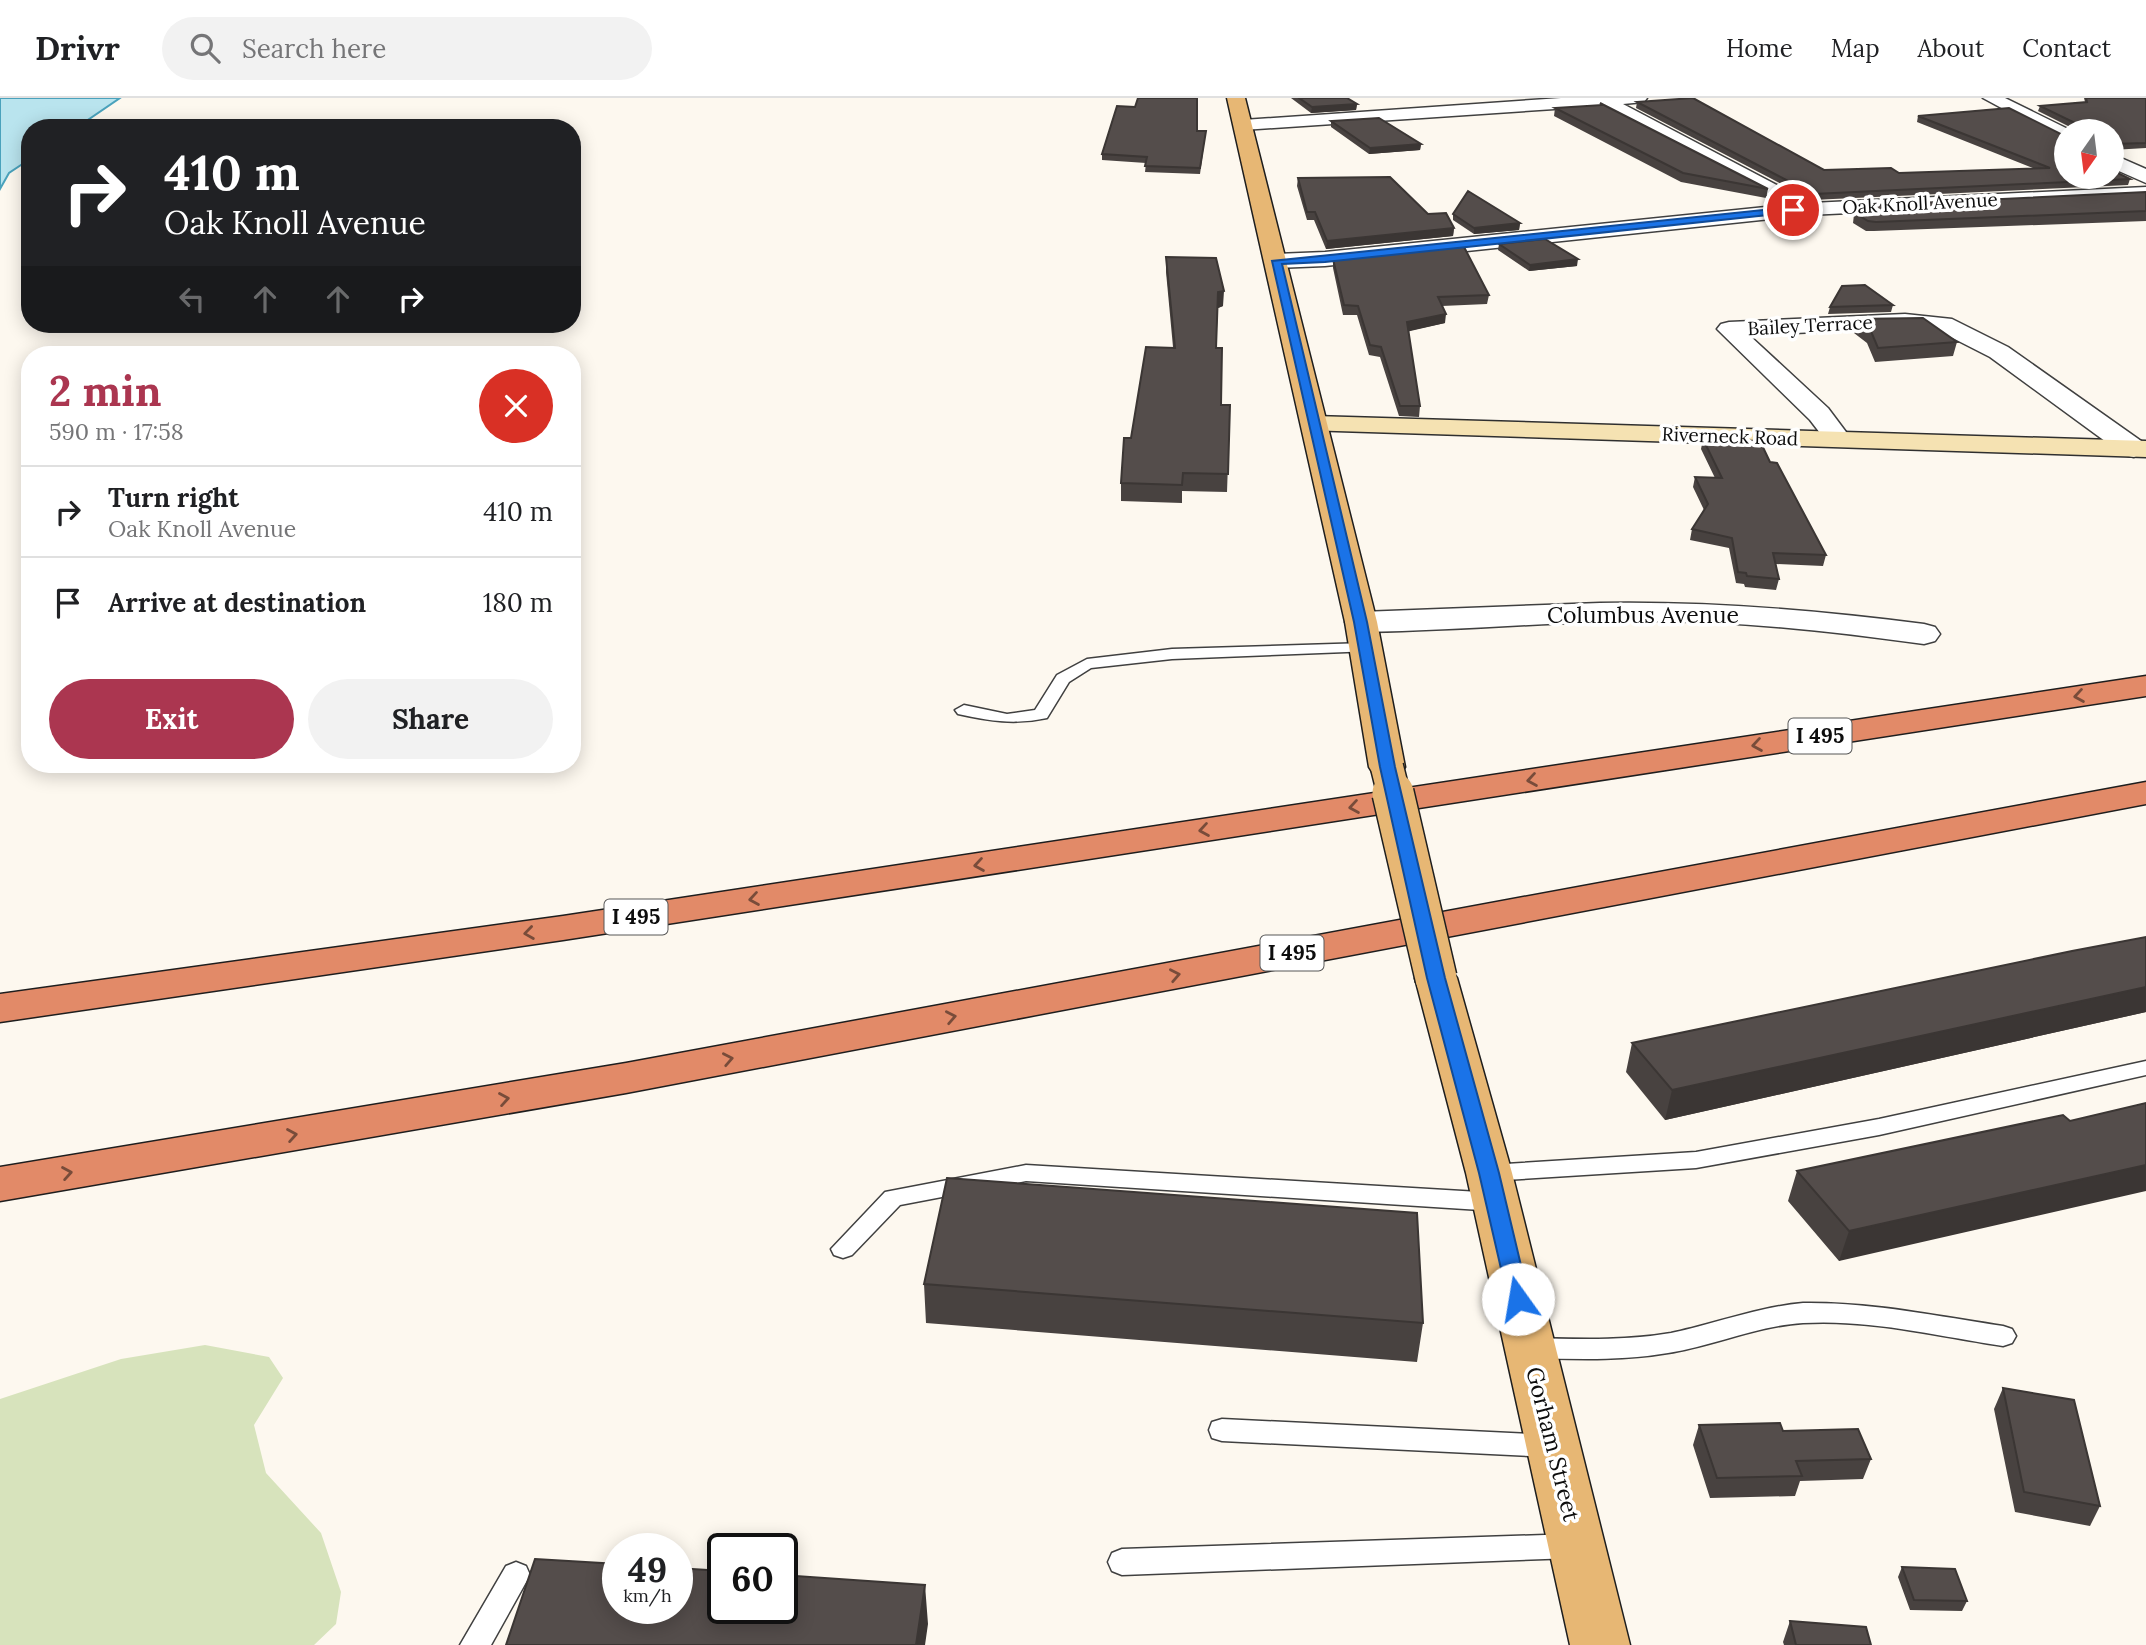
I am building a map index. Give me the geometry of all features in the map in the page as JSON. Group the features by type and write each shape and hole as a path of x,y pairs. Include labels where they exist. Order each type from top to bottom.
{"highway":[{"name":"I 495","path":"0,1007 577,926 2146,685"},
{"name":"I 495","path":"0,1184 640,1076 2146,793"}],"main road":[{"name":"Gorham Street","path":"1236,98 1363,635 1387,767 1436,978 1492,1188 1600,1645"},
{"name":"Riverneck Road","path":"1314,424 2140,449"}],"street":[{"path":"1243,125 1638,98"},
{"path":"1992,98 2054,129"},
{"path":"1604,101 1808,209"},
{"path":"2124,166 2146,177"},
{"name":"Oak Knoll Avenue","path":"1276,261 1325,259 1808,209 2146,193"},
{"name":"Bailey Terrace","path":"1839,440 1819,414 1729,329 1878,321 1944,324 1993,348 2140,449"},
{"name":"Columbus Avenue","path":"1363,635 1421,622 1601,612 1676,612 1850,624 1924,634"}],"lane":[{"path":"964,710 1007,719 1041,713 1063,679 1087,664 1363,635"},
{"path":"843,1249 893,1198 1026,1173 1492,1188 1696,1160 1879,1127 2146,1068"},
{"path":"1530,1348 1646,1347 1690,1339 1765,1318 1802,1313 1839,1313 2003,1336"},
{"path":"1222,1430 1553,1447"},
{"path":"1122,1562 1578,1546"},
{"path":"475,1645 516,1575"}],"green space":[{"path":"205,1345 269,1357 283,1378 254,1425 266,1473 321,1533 341,1592 336,1624 314,1645 0,1645 0,1399 121,1359"}],"water":[{"path":"0,98 120,98 89,119 21,119 21,165 9,173 0,189"}],"building":[{"path":"1138,98 1197,98 1197,131 1206,131 1200,168 1145,166 1147,157 1102,154 1117,106 1135,107"},
{"path":"1299,98 1347,98 1357,104 1312,107"},
{"path":"1693,98 1824,170 1891,168 1899,173 2050,168 1918,116 2009,108 2054,130 2054,183 1813,194 1637,102"},
{"path":"2086,98 2146,98 2146,143 2124,144 2124,119 2067,119 2040,106 2087,102"},
{"path":"1600,103 1768,189 1683,173 1555,108 1603,105"},
{"path":"1379,118 1421,144 1370,148 1331,121"},
{"path":"1390,177 1428,214 1446,213 1454,228 1327,241 1315,212 1307,212 1298,178"},
{"path":"1468,191 1520,223 1474,228 1453,214"},
{"path":"2146,192 2146,211 1876,222 1868,221 1855,213 1855,206"},
{"path":"1545,239 1578,259 1530,265 1499,244"},
{"path":"1463,245 1489,295 1438,297 1446,314 1407,322 1420,406 1400,406 1381,347 1370,345 1358,306 1344,305 1333,259"},
{"path":"1166,257 1216,258 1224,291 1218,292 1216,348 1222,348 1221,405 1230,405 1228,474 1183,473 1182,485 1121,483 1124,438 1131,438 1146,347 1175,348"},
{"path":"1865,285 1893,305 1830,307 1842,286"},
{"path":"1923,318 1957,342 1878,348 1870,329 1857,319"},
{"path":"1703,439 1760,441 1770,462 1777,463 1826,555 1773,553 1779,579 1747,576 1746,573 1738,572 1732,538 1692,529 1708,504 1695,477 1722,478"},
{"path":"2146,937 2146,987 1672,1090 1632,1043 2072,951"},
{"path":"2146,1103 2146,1165 1849,1231 1797,1171 2063,1115 2070,1121"},
{"path":"947,1178 1417,1213 1423,1323 924,1284"},
{"path":"2003,1388 2074,1400 2100,1506 2024,1492"},
{"path":"1780,1423 1783,1431 1858,1429 1871,1459 1796,1461 1802,1476 1717,1478 1699,1425"},
{"path":"535,1559 602,1563 602,1624 693,1624 693,1569 707,1570 707,1624 798,1624 798,1576 925,1585 916,1645 506,1645"},
{"path":"1902,1567 1955,1569 1967,1601 1914,1600"},
{"path":"1790,1621 1866,1627 1871,1645 1796,1645"}],"route":[{"path":"1518,1299 1489,1173 1436,978 1387,767 1361,622 1276,261 1325,259 1793,210"}]}
